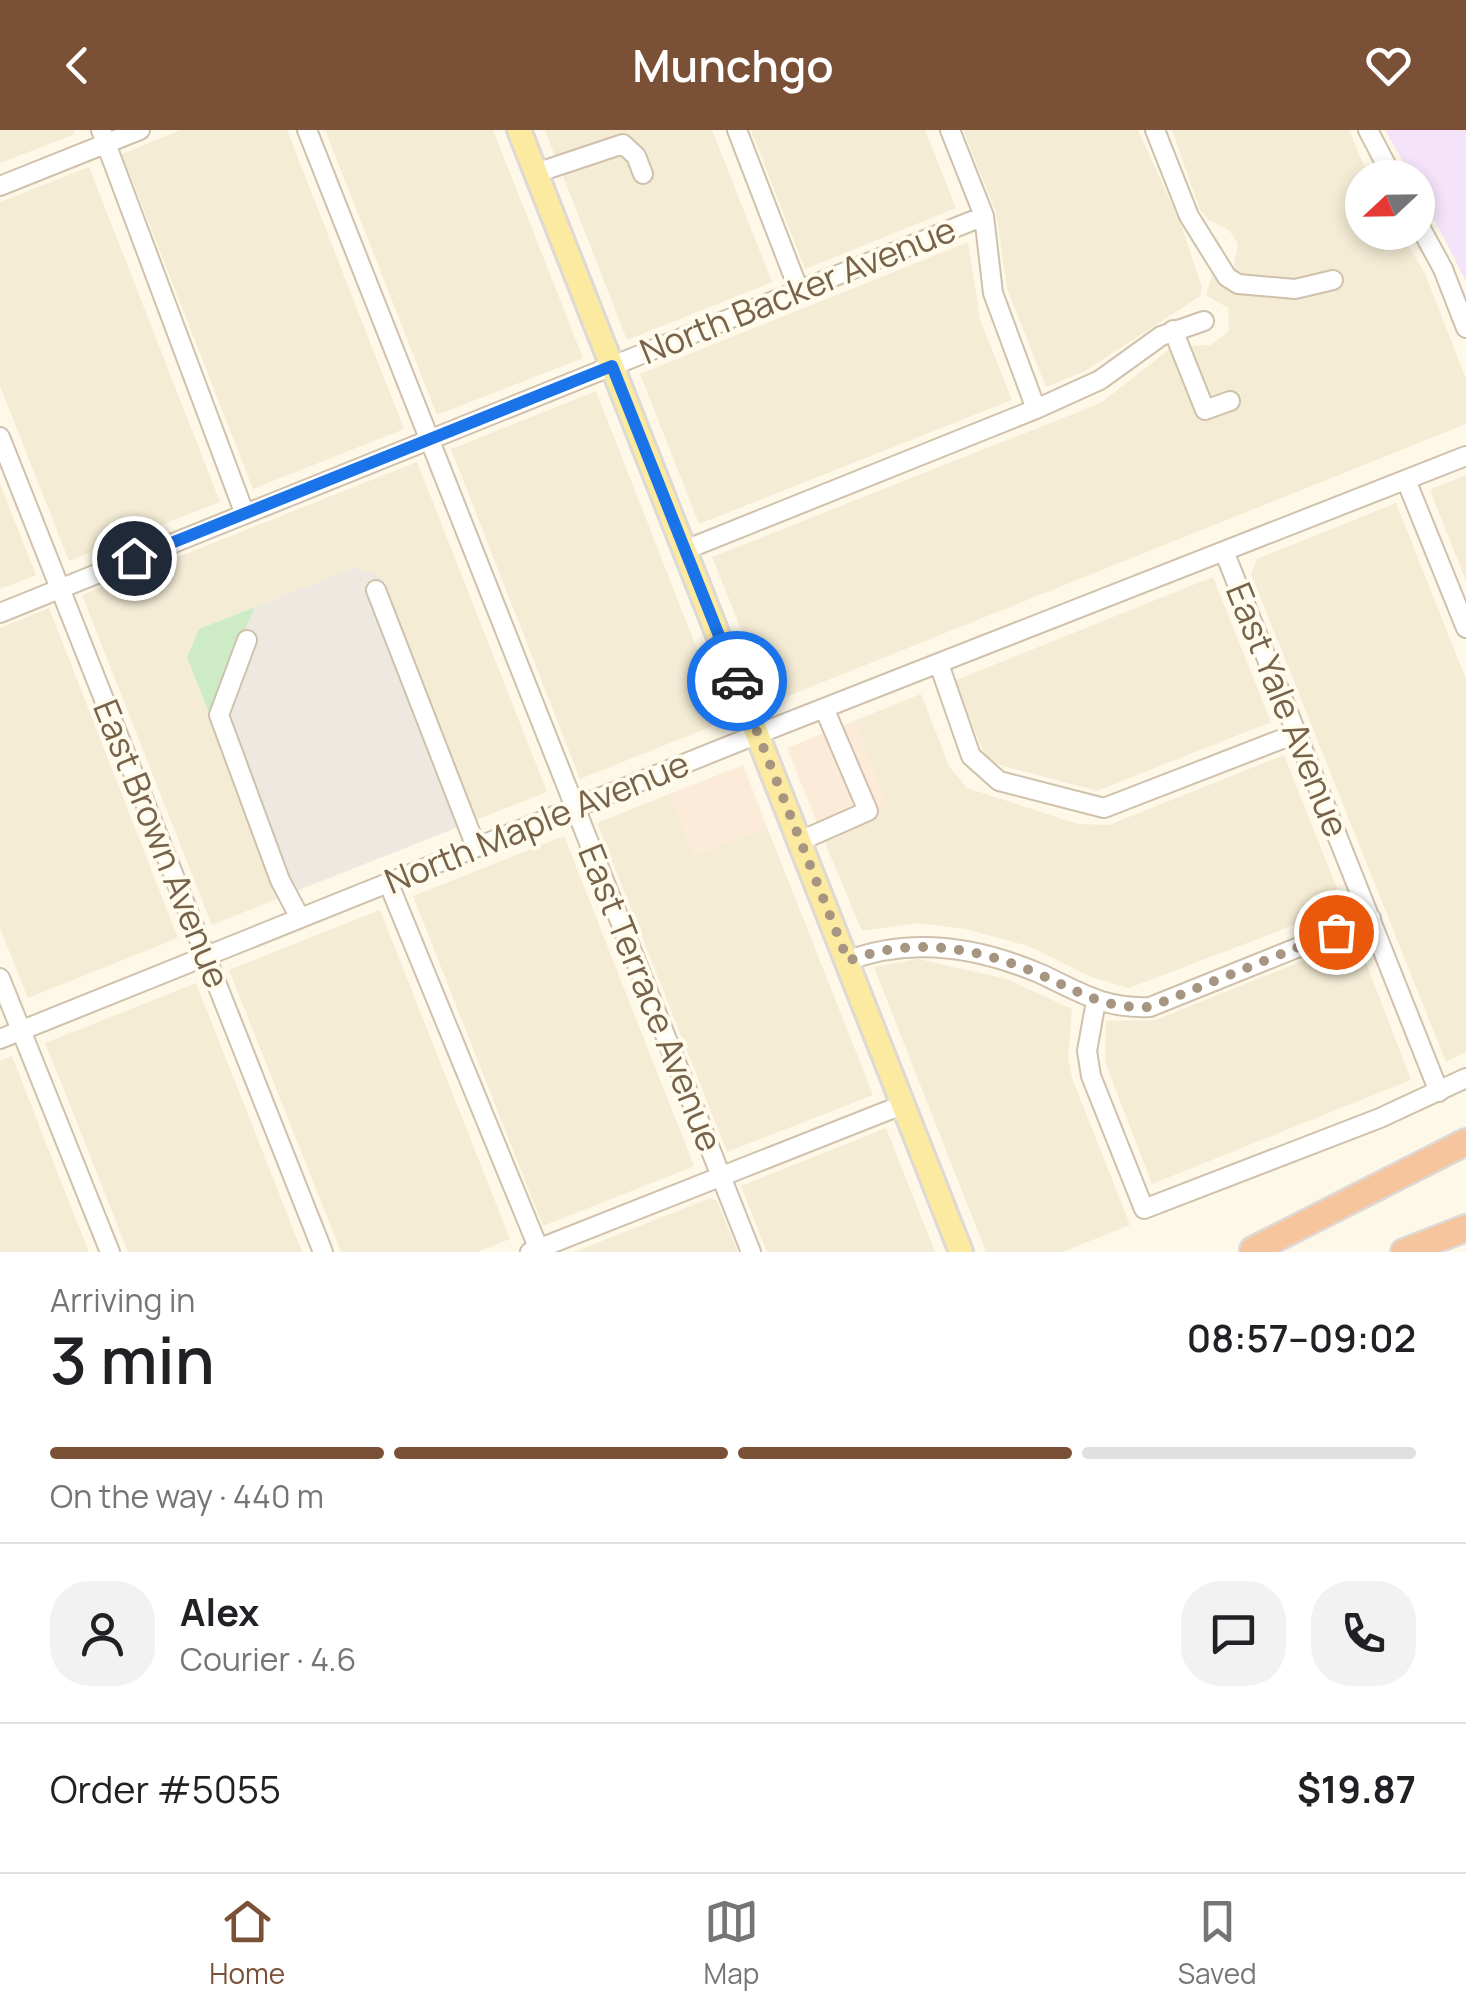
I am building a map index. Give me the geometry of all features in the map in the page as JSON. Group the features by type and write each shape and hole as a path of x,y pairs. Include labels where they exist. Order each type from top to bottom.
{"highway":[{"path":"1250,1251 1466,1142"},
{"path":"1250,1251 1466,1162"},
{"path":"1404,1252 1466,1228"}],"main road":[{"path":"518,130 961,1252"}],"street":[{"path":"0,186 104,137 140,130"},
{"name":"East Terrace Avenue","path":"307,130 750,1252"},
{"path":"736,130 798,288"},
{"path":"950,130 984,216 992,294 1036,410"},
{"path":"1155,130 1188,216 1227,277 1238,284 1295,289 1333,280"},
{"path":"1368,130 1384,160"},
{"path":"104,137 244,512"},
{"path":"536,174 624,144 636,156 643,174"},
{"name":"North Backer Avenue","path":"0,612 984,216"},
{"path":"1432,250 1466,328"},
{"path":"685,550 1036,410 1100,380 1173,330 1204,321"},
{"path":"1173,330 1205,410 1230,400"},
{"name":"East Brown Avenue","path":"0,437 323,1252"},
{"name":"North Maple Avenue","path":"0,1039 758,734 1466,456"},
{"path":"1406,480 1466,628"},
{"name":"East Yale Avenue","path":"1224,551 1438,1092"},
{"path":"376,590 476,847"},
{"path":"247,640 220,715 280,880 300,918"},
{"path":"939,664 972,756 999,781 1104,808 1296,734"},
{"path":"800,841 868,811 824,708"},
{"path":"388,882 536,1251 902,1104"},
{"path":"848,961 878,949 931,944 1020,967 1118,1008 1150,1007 1371,918"},
{"path":"0,978 110,1252"},
{"path":"1096,1001 1087,1052 1091,1076 1144,1208 1466,1078"}],"shaded area":[{"path":"0,130 74,130 75,134 0,163"},
{"path":"181,130 287,130 404,429 253,489 122,154"},
{"path":"325,130 493,130 583,358 437,415"},
{"path":"545,130 712,130 772,282 627,340"},
{"path":"751,130 925,130 956,208 805,269"},
{"path":"963,130 1138,130 1180,222 1202,287 1200,296 1085,371 1046,387 1007,289 996,212"},
{"path":"1172,130 1349,130 1362,160 1345,160 1345,250 1411,250 1425,274 1466,379 1466,424 778,700 769,698 712,557 1101,403 1172,347 1211,345 1229,331 1228,308 1206,295 1212,276 1234,266 1238,244 1229,230 1209,220 1200,210"},
{"path":"1385,130 1466,130 1466,281 1435,221 1435,160 1402,160"},
{"path":"89,167 220,502 69,561 0,386 0,202"},
{"path":"968,242 980,319 1012,400 699,524 640,374"},
{"path":"596,391 725,721 580,779 451,449"},
{"path":"417,462 547,792 471,822 438,739 444,736 382,579 355,567 199,629 187,657 281,897 212,925 82,595"},
{"path":"1466,475 1466,581 1430,490"},
{"path":"0,484 36,575 0,589"},
{"path":"1396,503 1466,679 1466,1052 1446,1062 1251,574 1257,559"},
{"path":"355,567 383,579 445,737 439,739 471,822 281,897 209,713 255,607"},
{"path":"1213,577 1271,722 1097,791 996,764 985,756 954,681"},
{"path":"49,608 178,938 28,998 0,928 0,628"},
{"path":"921,694 949,766 967,788 1078,824 1109,825 1284,755 1344,906 1129,988 1091,977 1028,946 966,929 918,923 862,931 820,831 886,804 854,721"},
{"path":"854,721 887,804 820,831 787,748"},
{"path":"743,765 767,827 694,856 670,794"},
{"path":"670,794 694,855 767,827 873,1095 727,1152 597,823"},
{"path":"564,836 694,1166 543,1226 413,896"},
{"path":"380,910 510,1239 477,1252 341,1252 229,970"},
{"path":"1357,939 1411,1080 1152,1184 1105,1062 1106,1021 1155,1020"},
{"path":"918,959 1007,979 1072,1009 1068,1057 1072,1078 1130,1225 1062,1252 986,1252 874,967"},
{"path":"196,983 302,1252 128,1252 45,1043"},
{"path":"12,1056 89,1252 0,1252 0,1061"},
{"path":"886,1128 935,1252 767,1252 741,1186"},
{"path":"710,1198 717,1201 738,1252 574,1252"}],"green space":[{"path":"255,607 209,713 187,657 199,629"}],"way so far":[{"path":"737,681 848,961 878,949 931,944 1002,960 1118,1008 1150,1007 1336,932"}],"route":[{"path":"134,558 612,366 737,681"}]}
